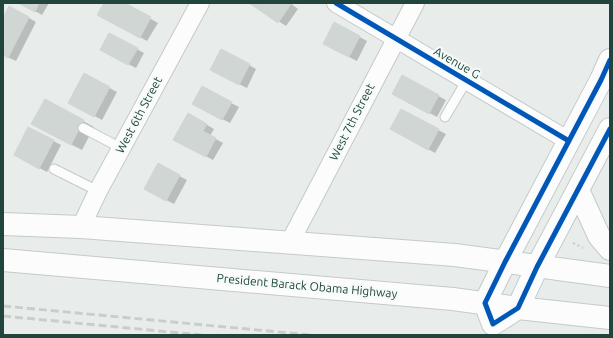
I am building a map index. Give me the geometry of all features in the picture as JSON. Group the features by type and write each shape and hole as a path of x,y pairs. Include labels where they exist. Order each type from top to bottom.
{"main road":[{"path":"610,60 485,303 490,330 518,308 537,267 610,130"},
{"path":"578,190 599,236 610,249"},
{"path":"3,224 81,227 455,255 610,276"},
{"name":"President Barack Obama Highway","path":"3,260 453,299 610,318"}],"street":[{"name":"West 6th Street","path":"81,227 98,191 200,3"},
{"name":"Avenue G","path":"336,3 569,141"},
{"name":"West 7th Street","path":"290,242 415,3"}],"lane":[{"path":"445,117 467,80"},
{"path":"83,128 121,148"},
{"path":"54,169 98,191"}],"path":[{"path":"573,243 584,248"}],"building":[{"path":"18,3 39,3 35,12"},
{"path":"104,3 125,3 151,17 140,38 97,15"},
{"path":"249,3 291,3 291,4 278,23"},
{"path":"9,6 29,17 8,58 3,55 3,18"},
{"path":"334,22 360,36 349,57 323,44"},
{"path":"109,33 138,48 128,65 100,50"},
{"path":"221,49 250,64 239,85 210,70"},
{"path":"84,73 110,87 94,117 68,103"},
{"path":"402,75 439,95 429,114 392,94"},
{"path":"202,86 232,102 222,120 192,104"},
{"path":"45,99 84,120 71,145 31,124"},
{"path":"401,109 439,129 428,150 390,129"},
{"path":"188,113 207,124 203,131 216,138 206,157 173,140"},
{"path":"28,127 54,140 39,169 14,155"},
{"path":"158,163 180,175 166,201 144,189"}],"railway":[{"path":"3,306 311,335"},
{"path":"3,316 201,335"}],"cycle path":[{"path":"336,3 569,141"},
{"path":"610,60 485,303 493,324 518,308 537,267 610,129"}]}
